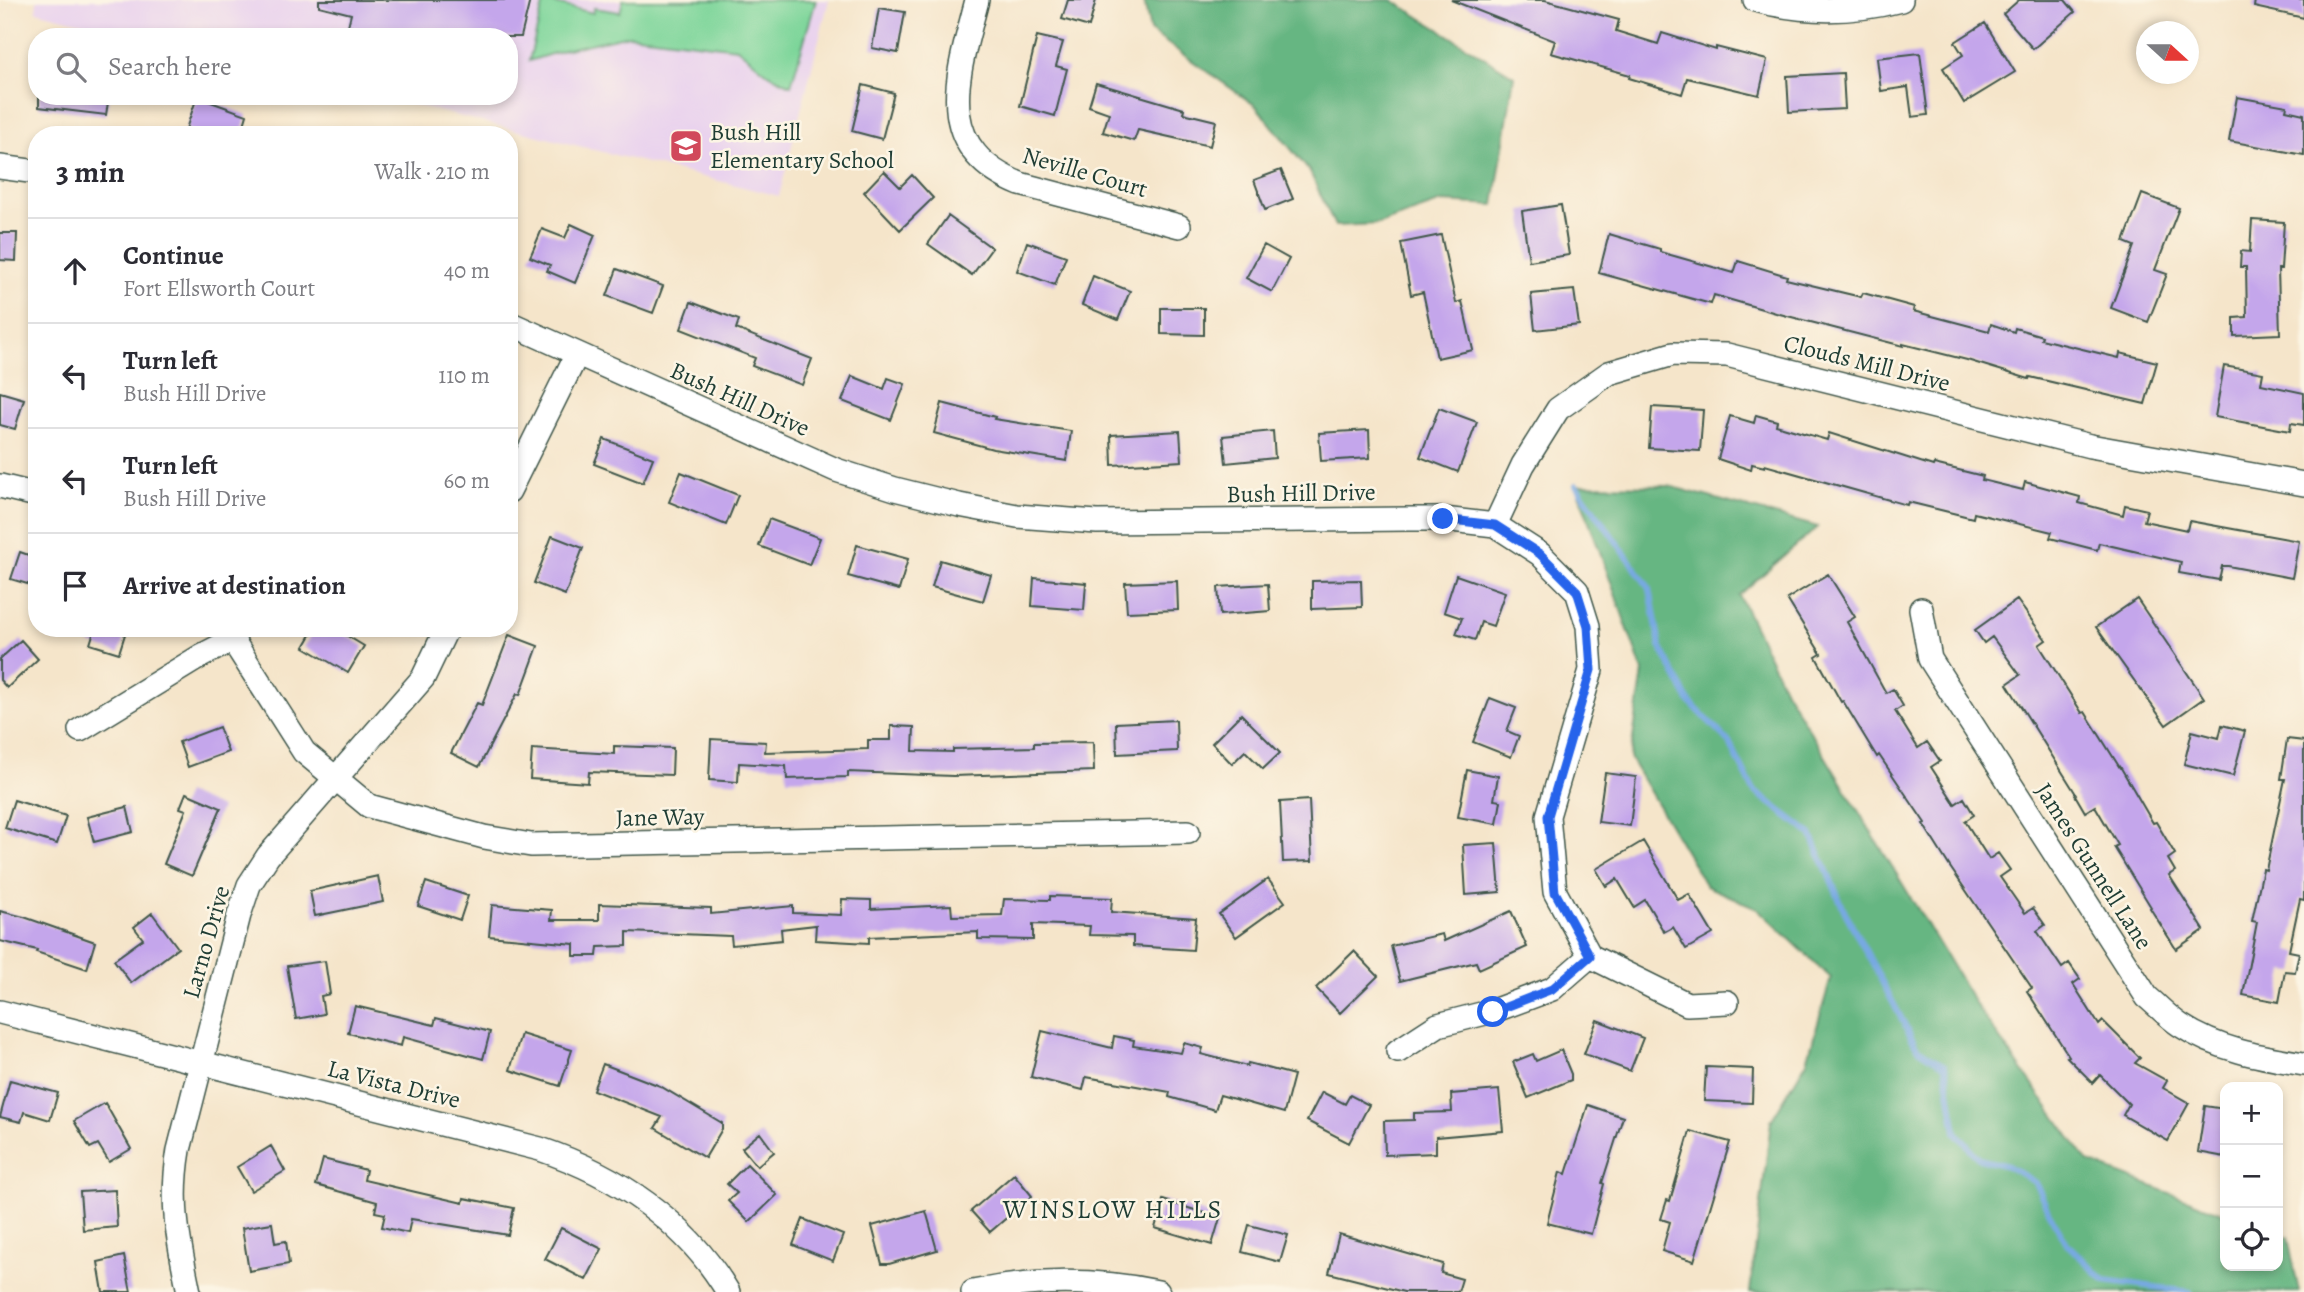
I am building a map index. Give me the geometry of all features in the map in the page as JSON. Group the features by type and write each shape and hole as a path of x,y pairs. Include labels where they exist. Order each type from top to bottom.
{"street":[{"name":"Neville Court","path":"977,0 956,89 961,124 974,151 987,165 1020,184 1180,226"},
{"path":"1755,0 1783,7 1832,11 1878,6 1901,0"},
{"path":"0,167 28,171"},
{"name":"Bush Hill Drive","path":"518,327 836,470 895,489 959,505 1017,516 1097,522 1443,519 1495,525 1540,554 1577,591 1588,626 1591,670 1548,816 1555,892 1590,956"},
{"path":"518,473 576,354"},
{"name":"Clouds Mill Drive","path":"1495,525 1523,465 1558,409 1609,373 1673,354 1727,355 2090,446 2304,484"},
{"path":"0,486 28,493"},
{"name":"James Gunnell Lane","path":"1921,609 1930,659 2147,997 2180,1025 2216,1044 2249,1055 2304,1063"},
{"path":"80,730 201,656 225,637"},
{"name":"Jane Way","path":"231,637 304,752 369,806 485,837 531,845 1188,832"},
{"name":"Larno Drive","path":"189,1292 174,1214 175,1175 201,1063 249,885 268,856 423,678 443,637"},
{"path":"1398,1051 1438,1025 1493,1012 1552,989 1590,956 1686,1004 1727,1003"},
{"name":"La Vista Drive","path":"0,1012 540,1149 573,1160 612,1180 656,1209 703,1257 728,1292"},
{"path":"973,1292 1020,1284 1120,1284 1158,1292"}],"shaded area":[{"name":"Bush Hill Elementary School","path":"37,0 829,0 779,196 518,131 518,126 499,126 415,105 518,105 518,28 105,28 36,11"}],"green space":[{"path":"623,0 816,0 791,85 770,75 737,48 629,35 529,61 544,1 593,13 594,8 620,12"},
{"path":"1144,0 1392,0 1514,76 1494,205 1442,202 1379,224 1335,226 1310,172 1256,106 1150,31"},
{"path":"1576,485 1669,486 1818,527 1739,595 1785,690 1979,1010 2088,1162 2220,1212 2220,1271 2283,1271 2283,1236 2288,1238 2299,1292 1750,1292 1771,1121 1807,1061 1831,978 1757,908 1706,886 1630,758 1643,672"}],"building":[{"path":"319,0 530,0 521,37 518,37 518,28 357,28 348,26 351,14 319,6"},
{"path":"1068,0 1096,0 1089,27 1062,19"},
{"path":"1451,0 1545,0 1619,20 1616,31 1658,44 1662,33 1716,50 1716,47 1767,60 1759,95 1687,78 1682,94 1629,78 1630,75 1551,53 1555,41"},
{"path":"2019,0 2065,0 2075,12 2033,49 2003,14"},
{"path":"2255,0 2304,0 2304,18 2254,7"},
{"path":"879,8 905,12 898,53 872,48"},
{"path":"1985,23 2015,72 1964,103 1943,68 1963,55 1955,42"},
{"path":"1037,36 1063,42 1056,66 1067,69 1055,116 1020,106"},
{"path":"1920,53 1928,115 1912,117 1908,87 1881,91 1877,58"},
{"path":"1843,73 1845,109 1789,112 1787,76"},
{"path":"1096,83 1184,109 1183,113 1216,121 1210,146 1138,130 1134,141 1103,132 1109,113 1089,106"},
{"path":"863,85 894,93 882,139 852,131"},
{"path":"2237,97 2287,106 2286,110 2304,114 2304,155 2229,141"},
{"path":"39,105 108,105 106,115"},
{"path":"194,105 219,105 247,115 244,126 187,126"},
{"path":"1281,170 1293,199 1265,210 1254,180"},
{"path":"884,171 900,187 912,175 933,198 900,230 864,192"},
{"path":"2142,194 2179,208 2155,270 2167,274 2148,322 2111,308 2134,246 2124,242"},
{"path":"1561,205 1569,255 1529,261 1522,211"},
{"path":"948,216 992,248 972,275 928,244"},
{"path":"2252,220 2284,222 2281,269 2278,269 2280,334 2234,336 2234,318 2247,317 2246,267 2240,267 2241,251 2250,252"},
{"path":"571,224 595,235 575,283 547,271 550,265 530,257 542,229 565,238"},
{"path":"0,233 17,233 16,261 0,260"},
{"path":"1609,234 1734,273 1738,261 1787,276 1786,279 1861,297 1863,293 1914,307 1913,311 1989,331 1991,324 2014,332 2015,328 2042,336 2041,339 2119,358 2120,353 2157,362 2145,404 2030,377 2029,379 1967,360 1903,346 1714,295 1711,304 1599,273"},
{"path":"1441,235 1456,303 1462,301 1473,350 1437,358 1423,292 1411,295 1401,243"},
{"path":"1027,242 1066,256 1055,285 1017,271"},
{"path":"1264,245 1289,259 1272,292 1246,278"},
{"path":"617,269 663,286 653,313 607,296"},
{"path":"1093,276 1130,291 1118,320 1082,305"},
{"path":"1574,290 1579,325 1535,330 1531,294"},
{"path":"691,302 739,320 736,329 812,359 802,385 752,366 755,358 681,329"},
{"path":"1161,308 1204,308 1204,335 1161,334"},
{"path":"2224,366 2263,373 2261,384 2304,393 2304,425 2291,423 2290,431 2215,417"},
{"path":"852,376 884,389 888,378 905,384 891,420 842,401"},
{"path":"0,392 24,399 15,429 0,425"},
{"path":"942,403 995,417 994,419 1071,431 1067,461 993,449 934,433"},
{"path":"1652,407 1703,410 1700,451 1649,448"},
{"path":"1439,408 1477,422 1458,472 1420,457"},
{"path":"1756,415 1777,421 1776,425 1827,440 1829,433 1933,466 1934,464 1983,476 1982,480 2023,490 2025,482 2080,497 2079,503 2123,515 2125,505 2147,510 2144,521 2187,530 2189,521 2299,541 2292,578 2228,566 2222,566 2219,580 2179,573 2181,562 2099,543 2097,550 2050,538 2052,532 1974,513 1973,518 1908,502 1907,505 1765,465 1752,464 1751,470 1718,459 1730,416 1754,423"},
{"path":"1369,430 1370,458 1321,461 1319,433"},
{"path":"1180,431 1182,461 1112,465 1111,435"},
{"path":"1273,431 1275,458 1226,463 1223,436"},
{"path":"604,439 653,458 643,483 594,464"},
{"path":"681,472 738,495 726,525 669,502"},
{"path":"769,519 820,538 809,565 759,546"},
{"path":"552,536 583,548 565,595 534,583"},
{"path":"857,545 908,559 899,590 848,576"},
{"path":"20,552 28,555 28,584 11,579"},
{"path":"940,560 991,575 983,601 932,587"},
{"path":"1828,574 1855,617 1847,622 1886,693 1893,689 1903,706 1895,711 1918,748 1927,742 1940,761 1931,767 1955,804 1964,798 1974,815 1965,821 1989,859 1998,853 2010,870 2000,877 2025,913 2033,908 2045,925 2037,931 2062,968 2069,963 2080,979 2073,984 2099,1025 2103,1021 2140,1058 2135,1063 2167,1081 2163,1088 2189,1103 2168,1141 2123,1115 2129,1104 2100,1075 2093,1083 2067,1057 2069,1056 2027,991 2032,988 1950,867 1923,824 1925,823 1879,755 1877,757 1843,701 1841,702 1816,657 1821,654 1787,599"},
{"path":"1456,575 1505,592 1493,626 1481,622 1475,640 1456,634 1462,618 1444,612"},
{"path":"1034,578 1086,583 1084,610 1032,606"},
{"path":"1361,580 1362,607 1312,609 1312,581"},
{"path":"1177,581 1178,610 1127,612 1125,583"},
{"path":"1268,584 1270,611 1220,615 1218,587"},
{"path":"2137,599 2204,698 2166,725 2096,627"},
{"path":"2017,600 2046,640 2039,645 2175,854 2168,859 2175,871 2169,875 2204,930 2176,949 2114,847 2118,845 2095,806 2085,812 2007,684 2020,675 1992,637 1984,643 1975,630"},
{"path":"92,637 124,637 119,653 90,644"},
{"path":"310,637 349,637 364,646 348,673 304,647"},
{"path":"508,637 538,646 520,695 517,694 479,767 451,753 477,703 482,705"},
{"path":"21,640 38,659 7,688 0,680 0,659"},
{"path":"1490,698 1516,708 1507,731 1519,736 1511,757 1473,742"},
{"path":"1241,714 1280,753 1263,769 1245,751 1232,764 1212,743"},
{"path":"1176,720 1177,751 1117,754 1116,723"},
{"path":"2222,725 2245,731 2233,776 2184,764 2192,731 2219,738"},
{"path":"891,726 914,727 913,751 953,752 953,749 1034,747 1034,743 1093,742 1094,771 953,776 848,772 848,777 787,779 786,766 739,763 738,782 709,780 711,739 766,742 765,752 868,749 868,740 891,740"},
{"path":"219,727 228,752 188,767 179,742"},
{"path":"2287,739 2304,741 2304,900 2300,899 2289,951 2299,953 2295,972 2285,971 2279,1002 2243,995 2257,922 2252,921 2285,779 2281,779"},
{"path":"614,746 673,748 672,775 589,772 588,783 530,779 532,749 614,754"},
{"path":"1467,770 1498,776 1494,800 1501,801 1497,824 1458,817"},
{"path":"1605,773 1636,777 1630,826 1598,822"},
{"path":"186,793 221,808 192,876 164,864 186,810 180,808"},
{"path":"14,800 66,816 57,844 5,828"},
{"path":"1309,800 1312,861 1283,862 1280,802"},
{"path":"127,807 133,832 94,842 87,817"},
{"path":"1643,841 1678,900 1689,894 1713,934 1686,949 1673,927 1664,932 1645,900 1634,907 1617,879 1606,886 1596,869"},
{"path":"1496,843 1500,892 1466,895 1463,845"},
{"path":"378,876 383,902 315,916 310,891"},
{"path":"1268,879 1285,902 1236,937 1219,914"},
{"path":"426,882 468,896 460,920 418,906"},
{"path":"1050,896 1112,898 1111,912 1196,918 1193,950 1133,946 1133,936 1089,935 1090,926 1033,924 1033,940 978,939 978,932 869,937 869,943 815,940 816,925 781,929 782,940 732,945 731,936 627,932 627,946 598,947 597,956 574,956 574,944 489,936 492,905 552,910 551,920 599,920 599,904 711,908 711,914 793,906 793,913 841,915 842,899 871,900 871,909 951,905 952,916 1002,915 1004,899 1050,900"},
{"path":"0,911 95,942 87,969 36,952 37,950 0,941"},
{"path":"1511,911 1527,947 1479,969 1476,962 1400,981 1391,946 1442,934 1444,941"},
{"path":"152,913 178,948 131,983 114,960 143,939 134,927"},
{"path":"1354,951 1378,976 1340,1013 1316,988"},
{"path":"325,961 330,994 321,996 324,1014 296,1019 287,966"},
{"path":"355,1006 434,1025 436,1018 490,1032 483,1059 403,1037 401,1046 348,1033"},
{"path":"1597,1020 1643,1038 1630,1071 1584,1054"},
{"path":"1042,1031 1112,1048 1114,1036 1134,1040 1133,1046 1181,1053 1184,1043 1203,1048 1201,1054 1294,1075 1284,1113 1220,1095 1215,1110 1169,1097 1170,1092 1086,1077 1083,1090 1031,1077"},
{"path":"521,1034 572,1050 560,1086 510,1070"},
{"path":"1561,1050 1571,1080 1528,1098 1513,1062 1533,1054 1536,1061"},
{"path":"603,1064 660,1086 722,1123 722,1129 705,1158 655,1128 662,1117 593,1090"},
{"path":"1706,1067 1753,1069 1752,1103 1704,1101"},
{"path":"10,1080 58,1093 50,1120 24,1112 21,1122 0,1117"},
{"path":"1499,1090 1503,1131 1436,1137 1436,1153 1385,1155 1384,1121 1414,1120 1414,1113 1452,1112 1451,1094"},
{"path":"1322,1092 1345,1104 1350,1095 1369,1105 1349,1143 1307,1121"},
{"path":"105,1103 131,1149 109,1162 98,1144 90,1148 74,1121"},
{"path":"1588,1105 1623,1117 1602,1183 1604,1184 1591,1234 1547,1223 1560,1172 1566,1174"},
{"path":"2205,1106 2220,1108 2220,1156 2198,1152"},
{"path":"1690,1131 1730,1142 1694,1261 1662,1251 1670,1222 1661,1219 1667,1200 1670,1201"},
{"path":"760,1133 774,1152 757,1166 742,1148"},
{"path":"271,1146 285,1171 251,1191 237,1167"},
{"path":"323,1159 366,1170 364,1180 463,1203 464,1198 514,1208 508,1235 411,1219 408,1233 382,1227 385,1214 375,1212 377,1202 316,1185"},
{"path":"747,1164 777,1195 749,1222 728,1201 737,1193 727,1184"},
{"path":"1014,1174 1032,1196 990,1232 971,1211"},
{"path":"115,1190 117,1227 83,1230 80,1192"},
{"path":"1163,1200 1220,1218 1212,1245 1155,1228"},
{"path":"926,1211 937,1250 882,1264 872,1226"},
{"path":"803,1219 843,1235 833,1261 793,1245"},
{"path":"272,1223 275,1243 286,1241 289,1264 249,1271 242,1228"},
{"path":"1249,1225 1288,1235 1280,1262 1242,1252"},
{"path":"561,1228 602,1249 586,1280 545,1259"},
{"path":"1339,1234 1443,1264 1441,1273 1462,1279 1458,1292 1404,1292 1329,1273"},
{"path":"124,1256 131,1292 103,1292 98,1262"}],"waterway":[{"path":"1576,485 1650,589 1660,646 1689,701 1729,742 1754,791 1811,834 1844,910 1917,1048 1945,1066 1956,1132 1979,1159 2008,1166 2036,1183 2048,1211 2068,1245 2104,1280 2190,1292"}],"place":[{"name":"Bush Hill Elementary School","path":"686,146"}],"district":[{"name":"WINSLOW HILLS","path":"1113,1209"}],"route":[{"path":"1443,519 1495,525 1540,554 1577,591 1588,626 1591,670 1548,816 1555,892 1590,956 1552,989 1493,1012"}]}
